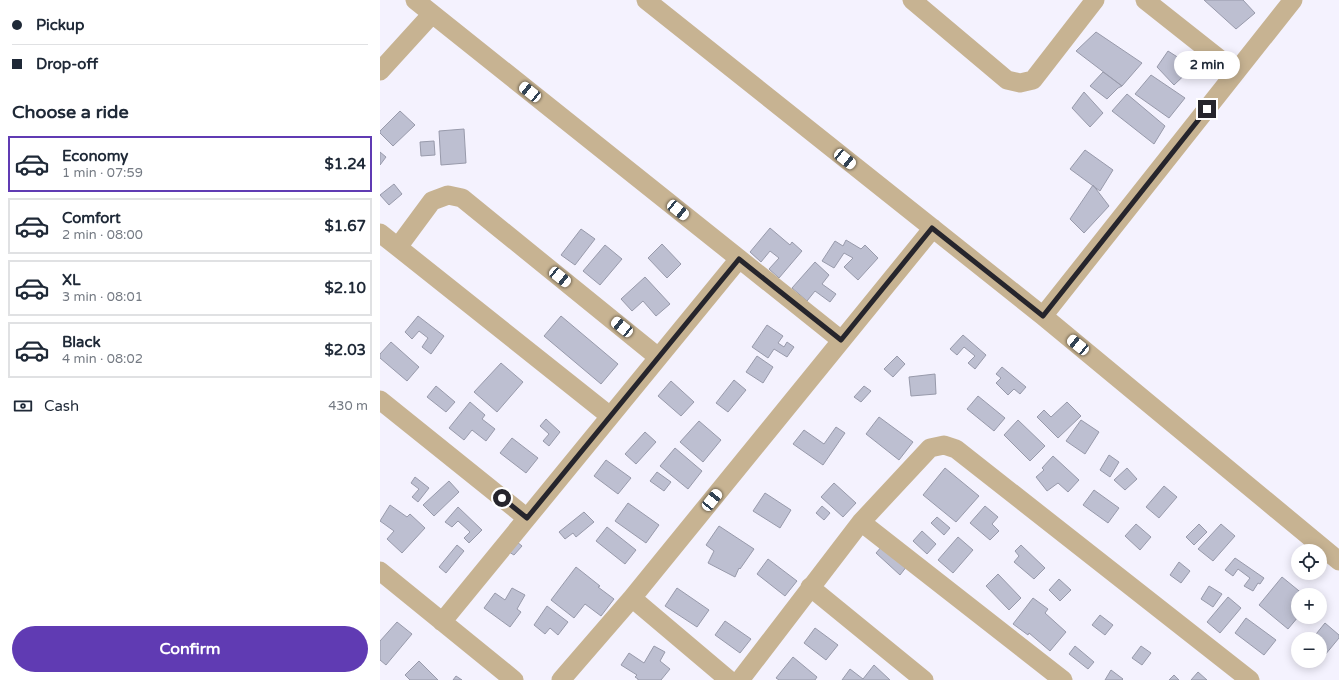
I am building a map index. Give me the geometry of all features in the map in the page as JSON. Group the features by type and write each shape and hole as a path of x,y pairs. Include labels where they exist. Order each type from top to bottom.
{"street":[{"path":"415,0 841,340"},
{"path":"646,0 1043,316 1339,561"},
{"path":"912,0 1007,80 1020,83 1033,80 1095,0"},
{"path":"1145,0 1236,72"},
{"path":"1043,316 1293,0"},
{"path":"380,71 432,14"},
{"path":"398,248 432,201 448,195 462,198 658,357"},
{"path":"561,680 632,598 932,228"},
{"path":"380,233 610,416"},
{"path":"442,622 739,259"},
{"path":"380,400 527,518"},
{"path":"740,680 861,522 930,448 944,444 956,449 1246,679"},
{"path":"861,522 1063,680"},
{"path":"380,571 514,680"},
{"path":"810,587 924,680"},
{"path":"632,598 729,680"}],"building":[{"path":"1204,0 1243,0 1255,13 1236,29"},
{"path":"1096,32 1142,63 1122,86 1076,51"},
{"path":"1168,51 1193,67 1174,85 1157,67"},
{"path":"1103,72 1122,86 1107,99 1090,86"},
{"path":"1151,75 1185,98 1169,118 1135,94"},
{"path":"1084,92 1103,113 1090,127 1072,108"},
{"path":"1127,94 1165,126 1154,144 1112,111"},
{"path":"400,111 415,125 393,146 380,133 380,131"},
{"path":"464,129 466,163 441,165 439,131"},
{"path":"434,141 435,155 421,156 420,142"},
{"path":"1085,150 1113,170 1100,191 1070,169"},
{"path":"380,152 386,157 380,165"},
{"path":"394,184 402,194 389,205 380,195"},
{"path":"1093,185 1109,206 1084,233 1070,219"},
{"path":"770,228 790,245 792,242 802,251 779,278 769,269 779,258 770,251 761,262 750,252"},
{"path":"581,229 595,239 575,265 561,255"},
{"path":"846,240 861,249 865,245 878,258 858,280 844,267 853,258 844,253 834,268 822,261 835,241 843,246"},
{"path":"662,244 681,264 667,278 648,258"},
{"path":"605,245 622,259 600,285 583,271"},
{"path":"815,262 829,275 822,284 836,294 830,302 815,291 807,301 792,288"},
{"path":"645,277 670,304 656,316 643,301 632,311 621,299"},
{"path":"418,316 444,336 431,354 422,347 428,338 419,331 412,339 405,332"},
{"path":"561,316 618,364 601,384 544,336"},
{"path":"767,325 783,336 778,343 784,347 787,342 794,347 787,357 774,349 768,358 752,347"},
{"path":"963,335 986,355 975,369 968,363 975,356 964,347 957,355 950,349"},
{"path":"391,342 419,367 407,381 380,358 380,354"},
{"path":"757,356 773,367 763,383 746,372"},
{"path":"897,356 905,364 893,377 884,369"},
{"path":"501,363 523,382 497,412 474,392"},
{"path":"1002,367 1026,387 1020,394 1014,389 1008,395 996,383 1001,378 996,374"},
{"path":"935,374 936,394 911,396 909,377"},
{"path":"734,380 746,390 728,412 716,403"},
{"path":"671,381 694,402 681,416 658,396"},
{"path":"436,386 455,402 446,412 427,397"},
{"path":"864,386 871,391 861,402 854,397"},
{"path":"978,396 1005,418 994,431 967,409"},
{"path":"470,402 485,415 482,419 495,429 486,441 472,430 464,440 449,428"},
{"path":"1067,402 1081,416 1058,438 1037,417 1044,410 1051,417"},
{"path":"879,417 913,442 899,460 866,434"},
{"path":"546,419 560,432 549,446 543,441 549,434 540,426"},
{"path":"1018,420 1045,446 1030,461 1004,435"},
{"path":"1081,420 1099,432 1085,454 1066,441"},
{"path":"699,421 721,440 703,462 680,442"},
{"path":"836,427 845,433 823,465 793,444 804,430 824,444"},
{"path":"645,432 656,442 636,464 625,454"},
{"path":"512,438 538,458 526,473 500,453"},
{"path":"675,448 702,471 688,489 660,466"},
{"path":"1109,455 1119,462 1110,477 1100,470"},
{"path":"1053,456 1079,480 1068,492 1058,483 1047,491 1036,477 1044,470 1042,468"},
{"path":"606,460 631,478 618,494 594,476"},
{"path":"945,468 979,496 956,522 923,495"},
{"path":"1127,468 1137,479 1125,490 1114,480"},
{"path":"657,472 671,482 664,491 650,481"},
{"path":"415,477 429,488 418,502 412,497 419,489 411,483"},
{"path":"449,481 459,492 434,516 423,505"},
{"path":"834,483 856,503 843,517 821,497"},
{"path":"1164,486 1177,497 1159,518 1146,507"},
{"path":"1094,490 1119,508 1108,523 1083,505"},
{"path":"765,493 791,510 780,528 753,511"},
{"path":"628,503 659,525 646,543 615,521"},
{"path":"390,505 407,517 410,514 425,528 402,553 387,539 394,531 380,521"},
{"path":"822,506 830,513 824,520 816,513"},
{"path":"985,506 998,517 992,524 999,531 990,540 970,523"},
{"path":"458,507 482,530 469,543 464,538 470,532 458,521 452,527 445,522"},
{"path":"584,512 594,522 576,537 573,533 565,539 559,532"},
{"path":"937,517 950,528 944,535 931,523"},
{"path":"1136,524 1151,537 1140,550 1125,536"},
{"path":"1199,524 1207,532 1194,545 1186,537"},
{"path":"1221,524 1235,536 1213,561 1198,549"},
{"path":"719,526 754,549 740,569 739,568 735,577 708,563 714,551 706,545"},
{"path":"607,527 636,550 625,564 596,541"},
{"path":"922,531 936,544 927,554 913,541"},
{"path":"958,537 973,550 953,573 938,560"},
{"path":"517,542 522,546 514,555 509,552"},
{"path":"457,545 464,551 446,573 439,567"},
{"path":"883,545 907,566 900,575 876,553"},
{"path":"1021,545 1045,568 1034,579 1014,562 1019,556 1015,551"},
{"path":"1235,558 1264,578 1260,584 1258,583 1253,591 1244,586 1250,578 1238,569 1233,576 1225,570"},
{"path":"768,559 797,581 785,596 757,574"},
{"path":"1179,562 1190,571 1181,583 1170,575"},
{"path":"576,567 614,599 601,616 585,604 574,618 551,600"},
{"path":"998,574 1021,598 1009,610 986,586"},
{"path":"1282,577 1295,588 1291,588 1292,624 1288,629 1259,605"},
{"path":"1059,579 1071,590 1060,601 1049,590"},
{"path":"1209,586 1222,594 1213,607 1201,599"},
{"path":"512,588 525,595 517,609 521,612 510,627 484,608 495,593 505,600"},
{"path":"677,588 709,610 697,627 665,606"},
{"path":"1228,597 1241,608 1220,633 1207,622"},
{"path":"1033,598 1048,609 1045,613 1066,632 1050,651 1029,633 1028,635 1013,624"},
{"path":"547,606 568,622 558,635 550,628 545,634 534,625"},
{"path":"1100,615 1113,625 1105,635 1092,625"},
{"path":"1246,618 1276,640 1264,655 1235,633"},
{"path":"725,621 751,639 740,653 715,635"},
{"path":"397,622 412,634 386,665 380,660 380,641"},
{"path":"1324,624 1326,624 1339,635 1339,638 1327,653 1327,632 1318,632"},
{"path":"815,628 838,645 826,660 804,643"},
{"path":"654,646 665,652 660,661 670,669 661,680 638,680 635,677 637,675 621,665 629,653 644,663"},
{"path":"1075,646 1094,662 1088,669 1069,654"},
{"path":"1141,646 1151,653 1142,665 1132,658"},
{"path":"793,657 817,677 815,680 779,680 776,678"},
{"path":"419,661 438,680 410,680 405,675"},
{"path":"874,665 890,680 842,680 850,669 863,679"},
{"path":"1111,670 1123,679 1105,680"},
{"path":"1198,672 1207,680 1191,680"},
{"path":"1174,675 1179,680 1169,680"},
{"path":"456,676 462,680 453,680"}],"route":[{"path":"502,498 527,518 739,259 841,340 932,228 1043,316 1207,109"}]}
